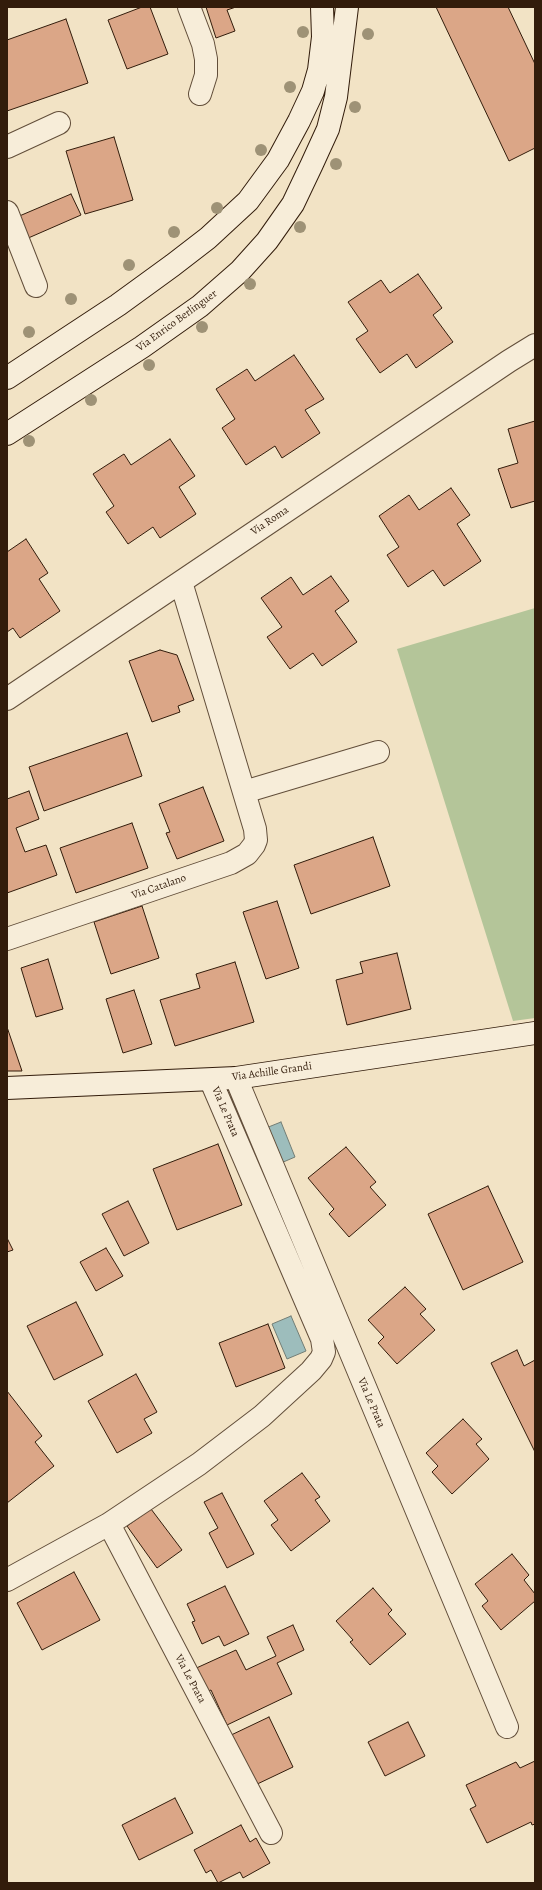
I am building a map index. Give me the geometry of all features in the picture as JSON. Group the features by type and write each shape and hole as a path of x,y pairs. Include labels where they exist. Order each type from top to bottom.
{"street":[{"path":"189,7 203,44 206,59 206,75 200,94"},
{"path":"7,378 118,305 173,265 208,238 248,201 278,160 300,121 313,91 319,70 323,37 322,7"},
{"name":"Via Enrico Berlinguer","path":"7,434 142,347 200,306 240,271 267,241 296,197 328,129 336,97 347,7"},
{"path":"7,147 58,124"},
{"path":"7,212 36,286"},
{"name":"Via Roma","path":"7,699 509,361 535,346"},
{"name":"Via Catalano","path":"7,939 242,857 251,850 256,840 255,829 181,582"},
{"path":"244,792 378,752"},
{"name":"Via Achille Grandi","path":"7,1088 211,1081 535,1033"},
{"name":"Via Le Prata","path":"236,1078 507,1727"},
{"name":"Via Le Prata","path":"7,1580 109,1524 199,1464 255,1421 311,1371 321,1359 324,1352 322,1340 211,1081"},
{"name":"Via Le Prata","path":"109,1524 271,1833"}],"green space":[{"path":"535,608 535,1018 513,1021 397,649"}],"water":[{"path":"281,1122 295,1157 281,1163 266,1128"},
{"path":"291,1316 306,1351 287,1359 272,1324"}],"building":[{"path":"142,7 150,7 168,54 127,69 108,20"},
{"path":"206,7 236,7 227,10 235,31 216,38"},
{"path":"436,7 508,7 535,64 535,148 509,161"},
{"path":"66,19 88,83 7,111 7,40"},
{"path":"114,137 133,200 85,214 66,151"},
{"path":"71,194 81,215 26,239 17,217"},
{"path":"418,274 442,308 433,315 453,342 416,368 407,354 380,373 356,339 368,331 348,302 381,280 390,293"},
{"path":"294,355 324,399 305,410 320,433 282,458 275,446 246,465 222,428 235,419 216,389 247,369 255,381"},
{"path":"535,421 535,501 511,508 498,469 518,463 508,429"},
{"path":"170,439 195,476 179,487 196,514 160,538 153,527 128,544 106,512 114,506 93,474 124,454 131,465"},
{"path":"451,488 470,515 457,524 481,561 444,586 433,570 408,587 387,555 399,547 379,516 409,495 419,510"},
{"path":"26,539 48,573 39,579 60,611 20,638 13,628 7,632 7,552"},
{"path":"331,576 349,601 335,611 357,642 322,666 313,653 290,669 267,637 282,627 261,598 291,577 303,595"},
{"path":"160,650 177,655 194,700 178,706 180,712 152,722 129,661"},
{"path":"127,733 142,776 44,811 29,767"},
{"path":"203,787 224,841 177,859 166,833 170,832 159,804"},
{"path":"29,791 39,819 16,828 25,852 46,845 57,875 7,893 7,799"},
{"path":"132,823 148,868 76,893 60,848"},
{"path":"373,837 390,886 311,914 294,865"},
{"path":"277,901 299,968 266,979 243,912"},
{"path":"142,906 159,958 111,974 94,922"},
{"path":"397,953 411,1009 347,1025 336,980 363,973 360,962"},
{"path":"48,959 63,1009 36,1017 21,968"},
{"path":"235,962 254,1022 175,1046 160,1000 200,988 196,974"},
{"path":"134,990 152,1044 123,1053 106,999"},
{"path":"7,1027 22,1071 7,1071"},
{"path":"218,1144 242,1205 177,1230 153,1169"},
{"path":"346,1147 376,1182 370,1187 386,1205 349,1237 329,1214 334,1209 308,1178"},
{"path":"488,1186 523,1262 463,1290 428,1214"},
{"path":"128,1201 149,1243 124,1256 102,1214"},
{"path":"7,1238 13,1250 7,1252"},
{"path":"106,1248 123,1276 96,1291 80,1262"},
{"path":"405,1287 426,1309 420,1314 435,1330 397,1364 378,1343 384,1337 368,1320"},
{"path":"76,1302 103,1355 54,1380 27,1326"},
{"path":"268,1324 285,1368 236,1387 219,1343"},
{"path":"517,1350 524,1366 535,1360 535,1452 491,1363"},
{"path":"136,1374 157,1412 144,1419 152,1433 117,1453 88,1401"},
{"path":"7,1391 42,1436 35,1442 54,1466 7,1503"},
{"path":"463,1419 482,1439 476,1444 489,1459 452,1494 432,1472 438,1466 426,1453"},
{"path":"302,1473 320,1497 315,1500 330,1521 291,1551 271,1525 278,1520 264,1501"},
{"path":"222,1493 254,1554 227,1568 209,1533 218,1528 204,1502"},
{"path":"151,1509 182,1550 157,1568 127,1526"},
{"path":"512,1554 529,1575 524,1580 535,1594 535,1601 501,1630 482,1606 488,1601 475,1584"},
{"path":"74,1572 100,1620 42,1650 17,1603"},
{"path":"225,1586 249,1634 224,1646 219,1636 202,1644 192,1622 195,1621 187,1604"},
{"path":"373,1588 392,1610 388,1614 406,1634 370,1665 350,1642 353,1640 336,1621"},
{"path":"293,1625 304,1650 277,1663 292,1694 227,1725 211,1690 203,1693 192,1670 236,1650 246,1670 276,1656 267,1637"},
{"path":"269,1717 293,1767 251,1787 227,1737"},
{"path":"408,1722 425,1756 385,1776 368,1742"},
{"path":"535,1761 535,1824 532,1825 531,1822 487,1843 470,1809 476,1806 466,1785 516,1762 520,1768"},
{"path":"175,1798 193,1833 139,1860 122,1825"},
{"path":"241,1825 250,1842 256,1838 270,1863 243,1878 240,1872 218,1883 211,1870 206,1873 194,1850"}]}
